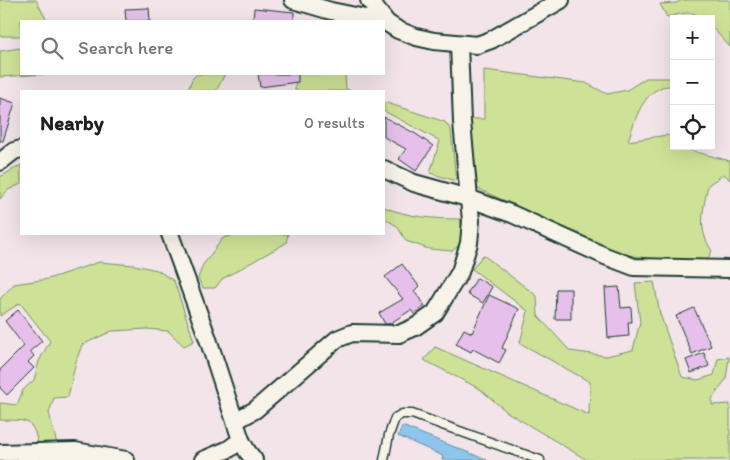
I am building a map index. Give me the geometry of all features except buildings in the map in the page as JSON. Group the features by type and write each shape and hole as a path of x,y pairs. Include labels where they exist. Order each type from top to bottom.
{"street":[{"path":"293,0 331,11 374,20"},
{"path":"369,0 383,20"},
{"path":"385,23 416,37 477,45 491,40 561,0"},
{"path":"235,421 255,410 337,339 352,333 399,334 415,328 435,312 460,272 468,243 471,221 462,122 459,44"},
{"path":"0,162 14,152 20,150"},
{"path":"385,169 414,183 468,198 512,214 634,267 730,268"},
{"path":"170,235 242,440 254,460"},
{"path":"202,460 229,449 242,440"},
{"path":"0,453 75,451 126,460"}],"lane":[{"path":"384,460 395,418 402,414 412,414 540,460"}],"green space":[{"path":"0,0 36,0 46,20 20,20 20,36 0,36"},
{"path":"682,0 730,0 730,47 715,30 715,15 691,13 667,17 660,4 676,3"},
{"path":"20,48 20,75 31,75 0,77 0,51"},
{"path":"484,70 586,83 607,94 627,90 646,78 670,78 670,86 655,91 639,110 628,141 667,135 670,136 670,150 689,150 730,161 730,180 724,174 708,185 702,219 704,235 712,251 705,263 684,263 619,254 575,232 476,188 470,119 484,119"},
{"path":"196,75 224,75 217,90 188,90 192,79"},
{"path":"296,75 345,75 346,89 348,90 295,90"},
{"path":"385,102 445,122 451,130 456,181 430,173 440,141 385,112"},
{"path":"20,166 20,184 8,190 0,199 0,177"},
{"path":"385,207 421,217 460,219 462,229 460,245 452,251 429,249 406,241 397,226 385,219"},
{"path":"234,235 288,235 286,243 222,279 215,288 203,288 198,278 203,265 223,238"},
{"path":"483,255 537,296 538,316 570,351 606,356 633,350 640,322 635,283 654,282 660,314 682,377 698,380 714,375 718,359 729,357 726,379 712,399 712,405 730,404 730,460 587,460 507,412 480,389 424,360 435,347 589,415 590,382 520,343 528,311 472,269"},
{"path":"99,262 134,265 157,270 174,281 194,341 184,346 168,331 147,329 112,331 82,345 76,361 68,397 54,398 49,413 57,444 38,444 30,424 16,420 0,420 0,403 17,405 23,390 34,380 39,361 50,341 20,303 0,316 0,299 14,284 48,279"}],"water":[{"path":"402,426 487,460 442,460 443,456 398,436"}]}
